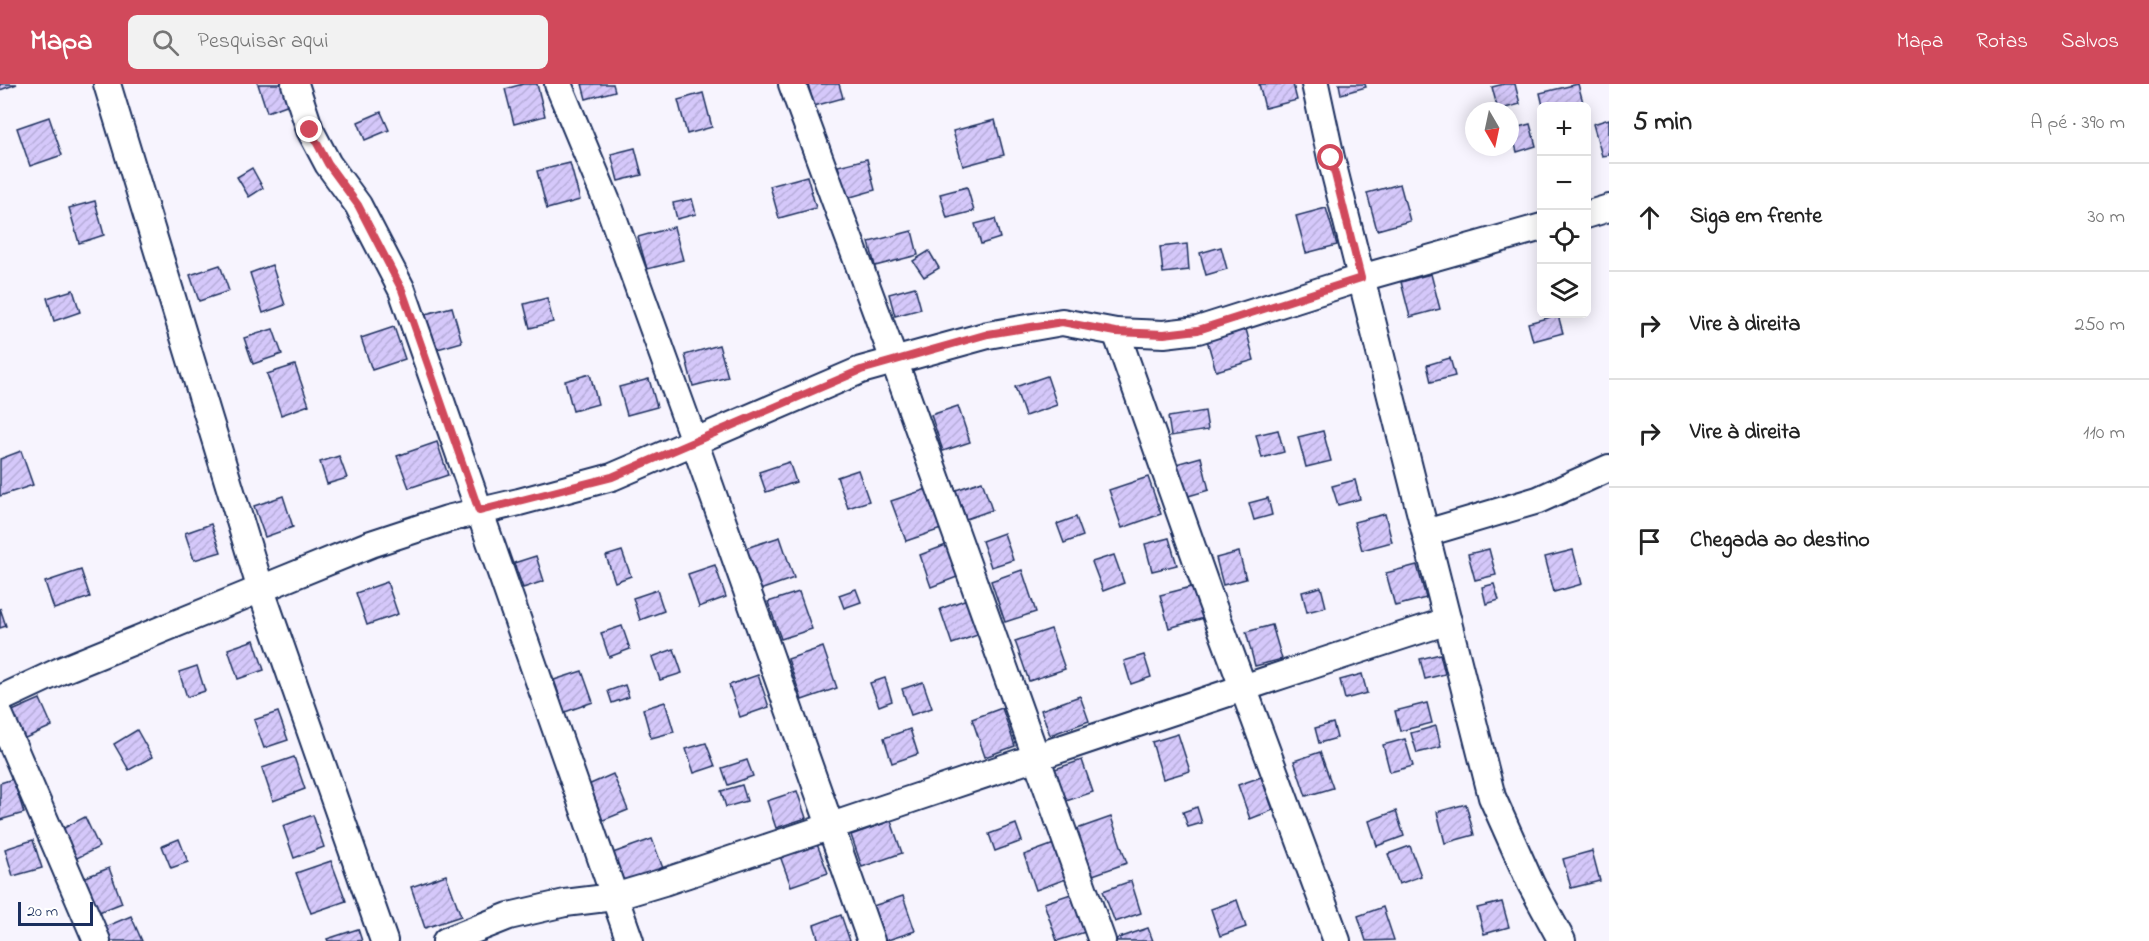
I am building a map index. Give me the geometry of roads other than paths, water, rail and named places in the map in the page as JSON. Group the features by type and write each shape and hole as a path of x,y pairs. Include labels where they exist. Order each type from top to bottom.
{"street":[{"path":"107,84 261,590 384,941"},
{"path":"295,84 310,130 328,164 358,205 402,290 630,941"},
{"path":"558,84 610,209 871,941"},
{"path":"792,84 894,360 1102,941"},
{"path":"1315,84 1331,158 1492,797 1531,884 1562,941"},
{"path":"1591,213 1609,208"},
{"path":"0,699 60,671 371,544 447,519 612,477 861,370 988,334 1062,322 1116,332 1164,334 1198,330 1361,278 1537,228"},
{"path":"1116,332 1206,587 1337,941"},
{"path":"1426,533 1538,500 1609,468"},
{"path":"446,941 509,916 565,903 614,897 1035,758 1244,686 1448,621"},
{"path":"0,716 97,941"}]}
